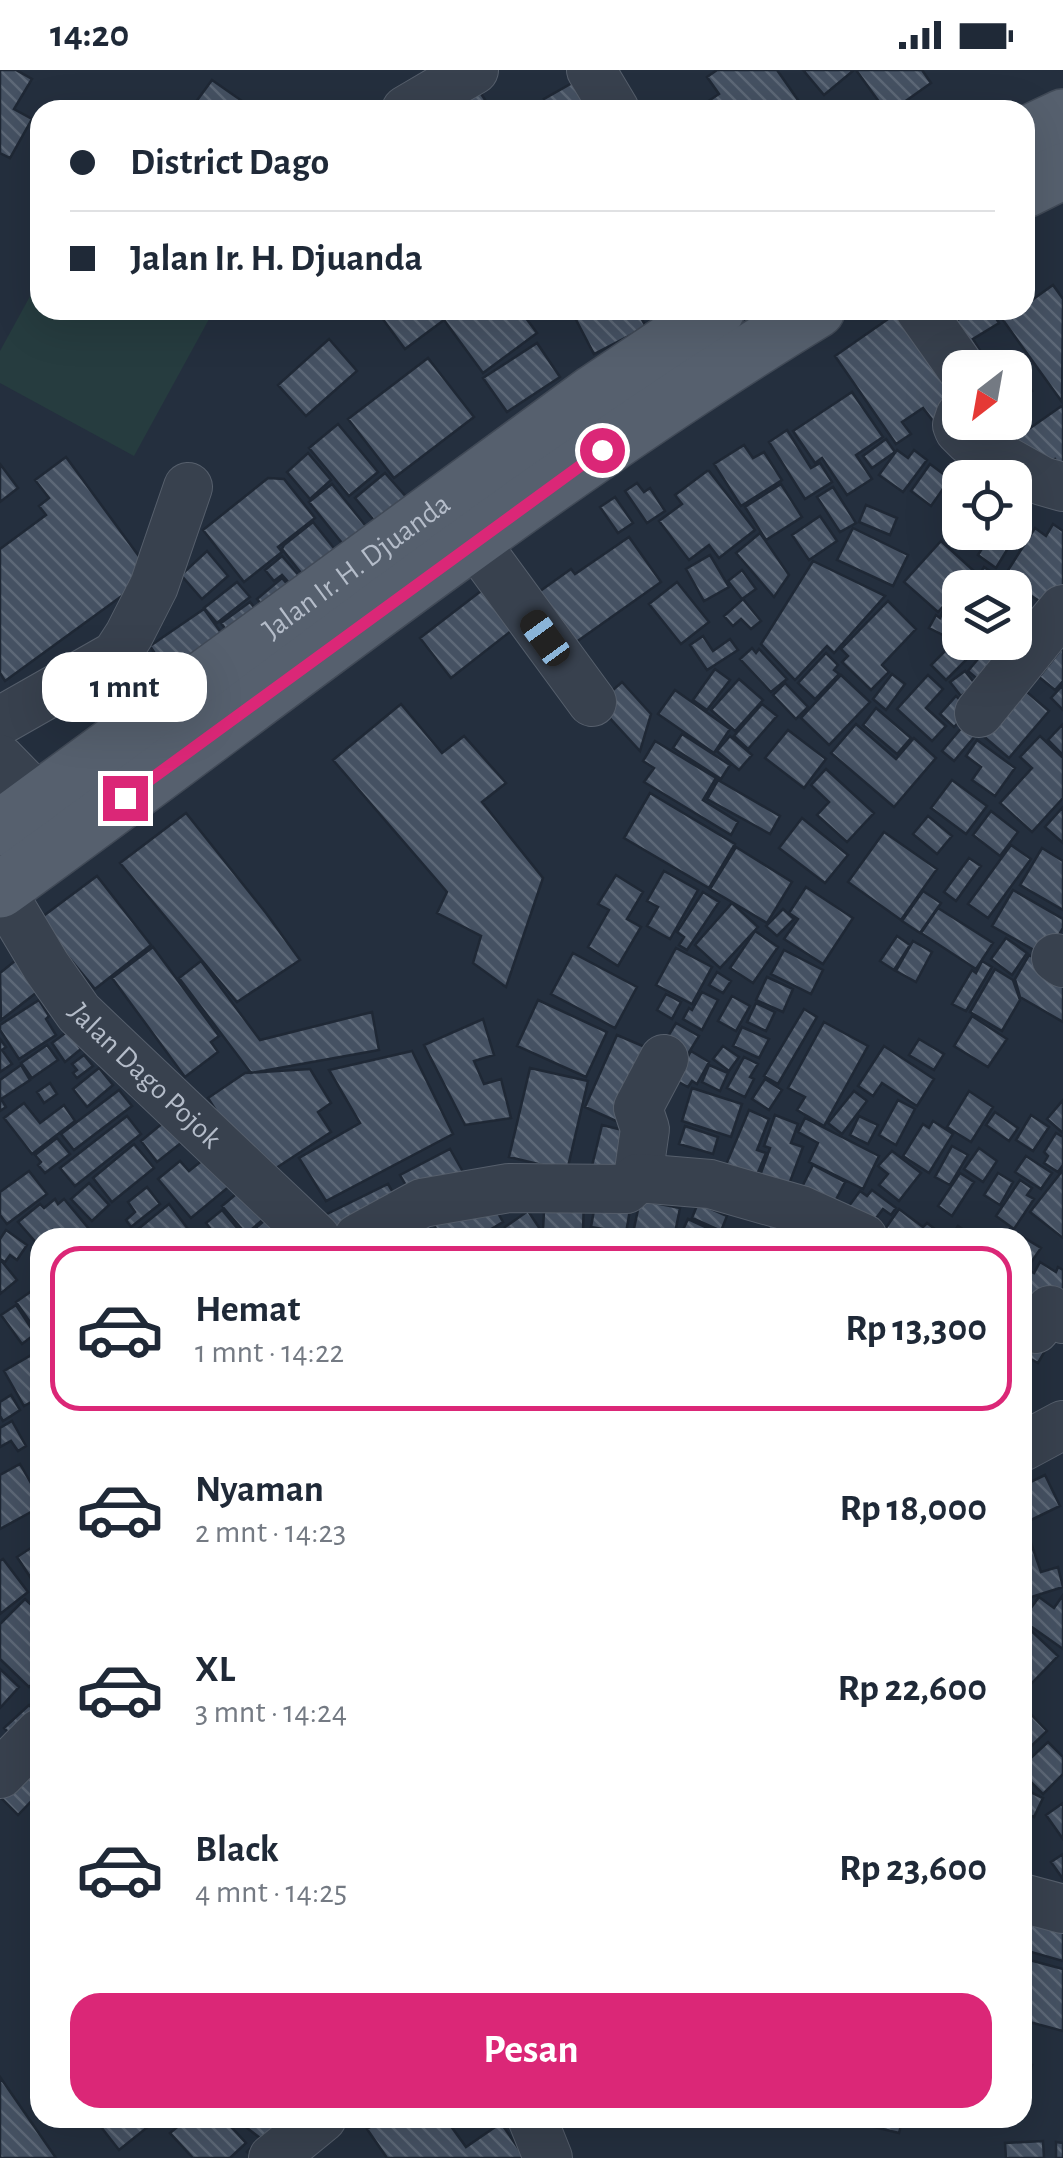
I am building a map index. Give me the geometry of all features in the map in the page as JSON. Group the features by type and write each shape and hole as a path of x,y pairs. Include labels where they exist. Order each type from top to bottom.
{"main road":[{"path":"1035,130 1063,117"},
{"path":"1035,185 1063,171"},
{"name":"Jalan Ir. H. Djuanda","path":"0,890 37,822 579,404 702,320"},
{"name":"Jalan Ir. H. Djuanda","path":"37,822 474,541 666,405 748,328 779,320"}],"street":[{"path":"423,100 474,70"},
{"path":"591,70 609,100"},
{"path":"927,320 949,350"},
{"path":"969,440 1042,481 1063,486"},
{"path":"0,721 116,655 154,586 188,487"},
{"path":"474,541 592,702"},
{"path":"979,714 1063,609"},
{"path":"0,759 37,822"},
{"name":"Jalan Dago Pojok","path":"0,890 79,1012 306,1228"},
{"path":"376,1228 422,1203 509,1188 626,1189 638,1178 645,1128 638,1108 664,1059"},
{"path":"638,1178 710,1184 801,1210 841,1228"},
{"path":"1032,1328 1035,1330 1050,1310 1063,1319"},
{"path":"1032,1442 1063,1425"},
{"path":"0,1774 30,1743"},
{"path":"1032,1901 1063,1909"},
{"path":"273,2158 310,2128"},
{"path":"536,2128 548,2158"}],"green space":[{"path":"30,296 30,320 209,320 134,456 0,383 0,351"}],"building":[{"path":"0,70 16,70 32,79 14,109 30,118 30,123 10,158 0,153"},
{"path":"717,70 777,70 798,100 710,100 719,94 707,77"},
{"path":"803,70 854,70 824,95"},
{"path":"856,70 922,70 931,83 907,100 878,100"},
{"path":"212,80 241,100 197,100"},
{"path":"574,82 585,100 545,100"},
{"path":"475,85 485,100 452,100"},
{"path":"1053,285 1063,299 1062,402 1032,360 1032,350 1025,350 1003,320 1035,320 1035,298"},
{"path":"383,320 444,320 405,349"},
{"path":"444,320 527,320 537,333 483,373"},
{"path":"576,320 642,320 646,327 594,354"},
{"path":"887,320 909,320 942,362 942,415 933,421 923,408 902,422 911,434 896,444 835,356"},
{"path":"958,320 997,320 999,323 973,339 980,350 956,350 943,329"},
{"path":"329,339 357,371 306,416 278,385"},
{"path":"537,343 560,377 507,412 483,378"},
{"path":"428,358 474,417 394,478 348,419"},
{"path":"852,392 883,437 856,455 872,479 847,495 822,458 815,463 793,431"},
{"path":"1063,405 1063,470 1055,459 1040,471 1017,440 1032,440 1032,427"},
{"path":"338,424 378,472 349,496 309,448"},
{"path":"787,430 811,468 820,463 832,482 805,499 769,442"},
{"path":"886,439 895,452 872,468 863,456"},
{"path":"744,445 753,458 764,452 782,480 741,506 714,464"},
{"path":"897,450 908,458 914,450 927,460 903,492 879,475"},
{"path":"308,453 331,480 310,499 287,472"},
{"path":"66,457 152,574 5,681 0,673 0,549 46,515 39,506 49,498 35,480"},
{"path":"0,464 18,488 0,502"},
{"path":"930,464 942,473 942,490 931,506 911,491"},
{"path":"707,471 755,530 719,558 709,545 689,560 659,521 682,504 675,495"},
{"path":"385,473 408,499 378,525 355,498"},
{"path":"268,478 284,479 315,518 278,547 282,552 244,582 203,530"},
{"path":"637,483 644,492 650,488 665,511 647,523 625,491"},
{"path":"332,484 369,530 346,548 309,502"},
{"path":"781,484 802,517 766,540 745,507"},
{"path":"833,487 856,523 840,532 817,497"},
{"path":"615,497 633,523 618,533 600,507"},
{"path":"866,505 897,518 890,535 859,522"},
{"path":"820,516 837,541 809,560 792,535"},
{"path":"313,522 341,557 309,583 282,549"},
{"path":"1053,524 1063,531 1063,599 1055,611 1032,596 1032,570 1008,570 1021,550 1032,550 1035,528 1046,536"},
{"path":"853,528 908,555 893,586 837,560"},
{"path":"760,533 789,575 774,597 736,553"},
{"path":"629,537 661,582 572,645 536,594 571,569 575,574"},
{"path":"941,541 942,550 951,550 973,570 942,570 942,608 938,612 904,582"},
{"path":"981,550 1007,550 996,568 978,555"},
{"path":"207,551 228,576 202,599 181,575"},
{"path":"710,555 729,587 704,601 686,569"},
{"path":"282,556 308,586 299,594 282,575 274,581 265,570"},
{"path":"813,561 885,596 834,653 827,646 795,680 761,644"},
{"path":"742,570 756,589 742,599 728,581"},
{"path":"282,578 294,592 268,613 257,599"},
{"path":"494,581 525,620 451,678 420,638"},
{"path":"237,582 250,597 217,623 204,608"},
{"path":"677,582 709,622 681,644 649,604"},
{"path":"743,599 761,621 751,629 741,619 733,626 724,616"},
{"path":"888,601 916,629 882,665 889,672 871,690 842,662 848,656 841,649"},
{"path":"250,602 261,616 232,638 221,623"},
{"path":"204,609 227,641 172,679 150,646"},
{"path":"942,613 942,634 929,628 936,615 940,618"},
{"path":"703,636 713,651 730,639 738,650 707,670 690,645"},
{"path":"1063,647 1063,681 1055,690 1039,677"},
{"path":"752,648 756,653 759,649 787,679 771,692 740,659"},
{"path":"826,653 838,665 834,670 839,674 815,699 798,683"},
{"path":"942,654 942,660 966,660 946,680 931,665"},
{"path":"977,660 1012,660 988,688 968,671"},
{"path":"715,669 730,680 707,710 693,700"},
{"path":"965,671 976,685 961,696 950,682"},
{"path":"892,674 905,684 886,710 873,699"},
{"path":"841,675 870,702 829,745 801,718"},
{"path":"928,675 943,689 926,708 946,726 932,741 897,709"},
{"path":"739,679 763,700 735,731 711,710"},
{"path":"1014,681 1049,711 1009,758 981,734"},
{"path":"622,682 651,714 640,751 597,704"},
{"path":"785,683 808,707 796,719 773,695"},
{"path":"1063,685 1063,710 1051,698"},
{"path":"675,690 730,729 714,753 658,714"},
{"path":"956,696 970,710 954,727 940,714"},
{"path":"401,704 442,753 464,736 506,783 482,802 543,878 506,987 473,963 481,936 437,913 447,892 333,760"},
{"path":"762,704 777,716 748,749 734,736"},
{"path":"876,708 911,738 897,754 863,725"},
{"path":"969,719 981,729 954,761 942,751"},
{"path":"856,724 896,759 914,738 936,758 894,807 831,753"},
{"path":"1063,724 1063,755 1048,740"},
{"path":"788,730 826,759 804,788 765,758"},
{"path":"682,734 730,765 721,779 673,748"},
{"path":"730,736 752,755 739,770 717,751"},
{"path":"1040,736 1063,758 1063,798 1032,832 1000,803 1032,768 1020,757"},
{"path":"977,740 1015,768 995,796 972,780 981,767 966,756"},
{"path":"655,741 716,778 703,800 738,822 731,835 644,782 654,768 643,761"},
{"path":"826,769 874,813 847,842 817,815 829,802 811,785"},
{"path":"718,780 780,816 770,834 707,799"},
{"path":"952,780 987,806 966,834 931,808"},
{"path":"650,793 735,844 709,888 624,838"},
{"path":"1063,807 1063,843 1045,827"},
{"path":"991,811 1018,832 1000,856 973,835"},
{"path":"186,813 300,960 237,1002 120,863"},
{"path":"928,816 952,836 937,854 913,834"},
{"path":"802,818 848,855 825,883 779,848"},
{"path":"884,832 937,869 901,920 848,882"},
{"path":"1011,845 1031,859 988,918 968,904"},
{"path":"736,847 792,882 767,923 710,889"},
{"path":"1042,848 1063,861 1063,910 1020,885"},
{"path":"969,858 981,866 956,901 944,892"},
{"path":"664,871 698,890 670,939 647,926 658,907 647,901"},
{"path":"616,875 643,892 627,919 641,927 618,966 588,947 609,910 598,904"},
{"path":"97,876 151,945 95,989 38,920"},
{"path":"806,887 853,918 823,964 784,939 798,919 789,913"},
{"path":"1013,890 1063,919 1063,928 1046,957 992,926"},
{"path":"923,891 941,903 920,933 902,921"},
{"path":"703,892 719,902 687,950 679,945 684,937 677,932"},
{"path":"732,903 758,927 720,968 695,945"},
{"path":"938,908 993,943 976,969 921,933"},
{"path":"783,909 794,919 777,936 766,926"},
{"path":"755,931 778,947 753,983 730,968"},
{"path":"897,936 910,945 894,970 880,961"},
{"path":"1006,938 1027,953 1012,975 991,959"},
{"path":"913,941 932,952 916,982 896,971"},
{"path":"153,947 219,1036 211,1042 218,1052 185,1077 112,978"},
{"path":"676,948 712,967 692,1004 656,985"},
{"path":"784,950 823,970 811,994 771,974"},
{"path":"573,953 637,987 615,1028 551,994"},
{"path":"1029,955 1063,975 1063,1022 1020,997 1015,979"},
{"path":"21,956 45,986 1,1020 0,973"},
{"path":"201,961 260,1040 372,1012 379,1050 251,1073 179,978"},
{"path":"982,961 992,967 966,1011 952,1004 972,970 976,973"},
{"path":"995,969 1013,980 1020,1000 1002,1031 970,1012"},
{"path":"717,972 731,981 723,993 709,985"},
{"path":"767,977 793,989 783,1012 756,1000"},
{"path":"702,992 718,1000 702,1030 683,1019"},
{"path":"666,994 681,1002 672,1019 657,1010"},
{"path":"732,996 750,1006 736,1031 718,1021"},
{"path":"39,1000 56,1035 19,1059 0,1025"},
{"path":"538,1000 607,1032 586,1077 517,1046"},
{"path":"756,1003 775,1012 766,1031 747,1022"},
{"path":"804,1009 817,1017 778,1084 764,1076"},
{"path":"972,1016 1007,1039 988,1067 954,1046"},
{"path":"483,1019 494,1055 474,1061 484,1084 501,1079 511,1118 465,1125 424,1045"},
{"path":"824,1022 868,1046 824,1126 797,1110 805,1097 788,1088"},
{"path":"676,1023 699,1036 674,1077 667,1038"},
{"path":"742,1027 769,1039 759,1058 733,1046"},
{"path":"68,1031 81,1049 65,1062 52,1043"},
{"path":"617,1035 645,1047 627,1126 585,1107"},
{"path":"0,1039 12,1064 0,1072"},
{"path":"919,1039 944,1054 934,1070 909,1055"},
{"path":"47,1045 58,1060 32,1078 21,1063"},
{"path":"723,1046 739,1057 729,1071 713,1059"},
{"path":"884,1046 934,1079 917,1106 882,1083 873,1096 858,1086"},
{"path":"412,1051 453,1134 326,1201 299,1158 360,1123 329,1070"},
{"path":"691,1051 709,1062 697,1084 692,1081 688,1087 675,1080"},
{"path":"84,1055 93,1066 77,1078 72,1064"},
{"path":"744,1057 758,1064 745,1097 727,1088"},
{"path":"21,1065 30,1080 1,1099 6,1107 0,1111 0,1080"},
{"path":"709,1065 728,1073 720,1091 702,1082"},
{"path":"99,1068 113,1085 87,1107 73,1089"},
{"path":"530,1068 588,1081 567,1171 509,1157"},
{"path":"310,1069 331,1103 318,1112 331,1132 267,1174 243,1153 208,1098 245,1073"},
{"path":"765,1079 782,1090 769,1110 752,1099"},
{"path":"50,1083 57,1094 44,1103 37,1092"},
{"path":"692,1088 742,1104 731,1137 682,1121"},
{"path":"119,1090 132,1106 74,1150 61,1134"},
{"path":"854,1091 867,1101 842,1134 828,1123"},
{"path":"969,1091 993,1107 971,1142 947,1127"},
{"path":"898,1100 915,1109 896,1145 879,1135"},
{"path":"1063,1100 1063,1133 1047,1119"},
{"path":"24,1103 40,1123 64,1105 75,1121 32,1154 4,1118"},
{"path":"749,1110 769,1119 757,1150 766,1153 750,1192 720,1179"},
{"path":"995,1112 1018,1128 1009,1141 986,1125"},
{"path":"775,1115 798,1124 791,1143 803,1147 782,1203 754,1192 770,1148 764,1146"},
{"path":"1031,1115 1049,1127 1033,1151 1016,1140"},
{"path":"127,1116 141,1134 75,1186 60,1168"},
{"path":"859,1116 878,1125 868,1144 850,1135"},
{"path":"805,1118 879,1156 863,1189 809,1162 818,1143 798,1132"},
{"path":"933,1121 953,1134 929,1173 903,1156 923,1124 929,1128"},
{"path":"164,1122 181,1143 157,1162 141,1141"},
{"path":"602,1125 639,1134 627,1184 590,1174"},
{"path":"685,1126 718,1137 713,1154 679,1144"},
{"path":"1056,1133 1063,1137 1063,1165 1058,1172 1044,1163 1048,1156 1044,1152"},
{"path":"57,1138 70,1154 45,1173 35,1155"},
{"path":"134,1144 154,1168 112,1202 93,1178"},
{"path":"952,1146 968,1155 950,1185 935,1177"},
{"path":"979,1148 997,1161 983,1182 964,1169"},
{"path":"450,1149 471,1186 416,1203 400,1175"},
{"path":"892,1151 921,1173 899,1201 879,1185 888,1174 878,1166"},
{"path":"1026,1156 1052,1173 1041,1189 1015,1172"},
{"path":"204,1159 237,1180 191,1218 158,1179 180,1161 189,1171"},
{"path":"813,1165 845,1182 826,1219 794,1203"},
{"path":"1063,1170 1063,1238 1030,1212"},
{"path":"29,1171 47,1194 7,1224 0,1215 0,1192"},
{"path":"960,1173 974,1182 952,1216 938,1206"},
{"path":"998,1173 1013,1182 1000,1205 984,1195"},
{"path":"1020,1180 1032,1188 1027,1195 1034,1199 1015,1228 996,1216"},
{"path":"89,1183 109,1205 92,1221 71,1199"},
{"path":"248,1184 272,1212 253,1228 241,1228 222,1206"},
{"path":"388,1184 401,1206 358,1228 332,1228 325,1215"},
{"path":"147,1187 160,1204 131,1227 126,1220 135,1212 128,1202"},
{"path":"872,1190 896,1208 891,1215 883,1209 869,1228 856,1228 841,1217 860,1191 867,1196"},
{"path":"545,1193 584,1195 583,1228 543,1228"},
{"path":"597,1193 632,1198 627,1228 591,1227"},
{"path":"489,1197 503,1222 493,1228 436,1228 427,1212"},
{"path":"55,1199 58,1204 64,1199 88,1228 30,1228 30,1236 18,1222 40,1204 44,1208"},
{"path":"640,1200 680,1208 676,1228 634,1228"},
{"path":"698,1203 727,1216 722,1228 692,1218"},
{"path":"169,1204 187,1228 139,1228"},
{"path":"277,1209 287,1228 256,1228"},
{"path":"899,1209 923,1227 927,1223 933,1228 886,1228"},
{"path":"222,1210 237,1228 210,1228 206,1223"},
{"path":"528,1211 539,1228 506,1228"},
{"path":"688,1219 708,1228 684,1228"},
{"path":"6,1230 27,1245 17,1260 10,1255 5,1262 0,1259 0,1239"},
{"path":"1032,1243 1041,1248 1032,1261"},
{"path":"0,1259 17,1280 0,1294"},
{"path":"1040,1262 1056,1272 1058,1267 1063,1270 1063,1307 1032,1307 1034,1273"},
{"path":"30,1292 30,1322 16,1302"},
{"path":"16,1305 30,1326 30,1338 22,1344 1,1315"},
{"path":"1032,1334 1049,1344 1038,1363 1032,1360"},
{"path":"30,1356 30,1403 24,1406 4,1371"},
{"path":"11,1395 20,1410 3,1421 0,1402"},
{"path":"12,1421 26,1446 18,1451 11,1441 0,1447 0,1428"},
{"path":"20,1464 30,1482 30,1512 0,1529 0,1475"},
{"path":"1045,1475 1060,1506 1032,1520 1032,1481"},
{"path":"1032,1546 1041,1572 1058,1567 1063,1587 1032,1597"},
{"path":"30,1549 30,1577 17,1557"},
{"path":"3,1559 28,1592 0,1614 0,1561"},
{"path":"1063,1595 1063,1649 1032,1627 1032,1606 1039,1597 1054,1608"},
{"path":"25,1599 30,1604 29,1687 0,1659 0,1624"},
{"path":"1032,1631 1058,1656 1032,1683"},
{"path":"0,1669 19,1687 0,1708"},
{"path":"30,1706 30,1727 16,1741 4,1728"},
{"path":"1032,1715 1047,1731 1032,1745"},
{"path":"1048,1742 1063,1757 1063,1774 1043,1794 1032,1783 1032,1757"},
{"path":"30,1765 30,1802 18,1815 0,1797"},
{"path":"1032,1793 1043,1798 1032,1816"},
{"path":"1063,1803 1063,1839 1046,1815"},
{"path":"1063,1854 1063,1879 1051,1862"},
{"path":"1034,1917 1063,1926 1063,1961 1032,1952"},
{"path":"1032,1961 1063,1969 1063,2031 1032,2023"},
{"path":"0,2077 30,2120 30,2128 35,2128 56,2158 0,2158"},
{"path":"102,2128 146,2128 119,2150"},
{"path":"176,2128 232,2128 246,2143 230,2158 193,2158 170,2133"},
{"path":"247,2128 280,2128 285,2132 254,2158 247,2152 260,2138"},
{"path":"452,2128 466,2147 494,2128 504,2128 525,2158 387,2158 367,2129"},
{"path":"1043,2141 1044,2158 1006,2158 1005,2143"},
{"path":"1056,2142 1063,2143 1063,2158 1056,2158"}],"route":[{"path":"125,798 602,450"}]}
